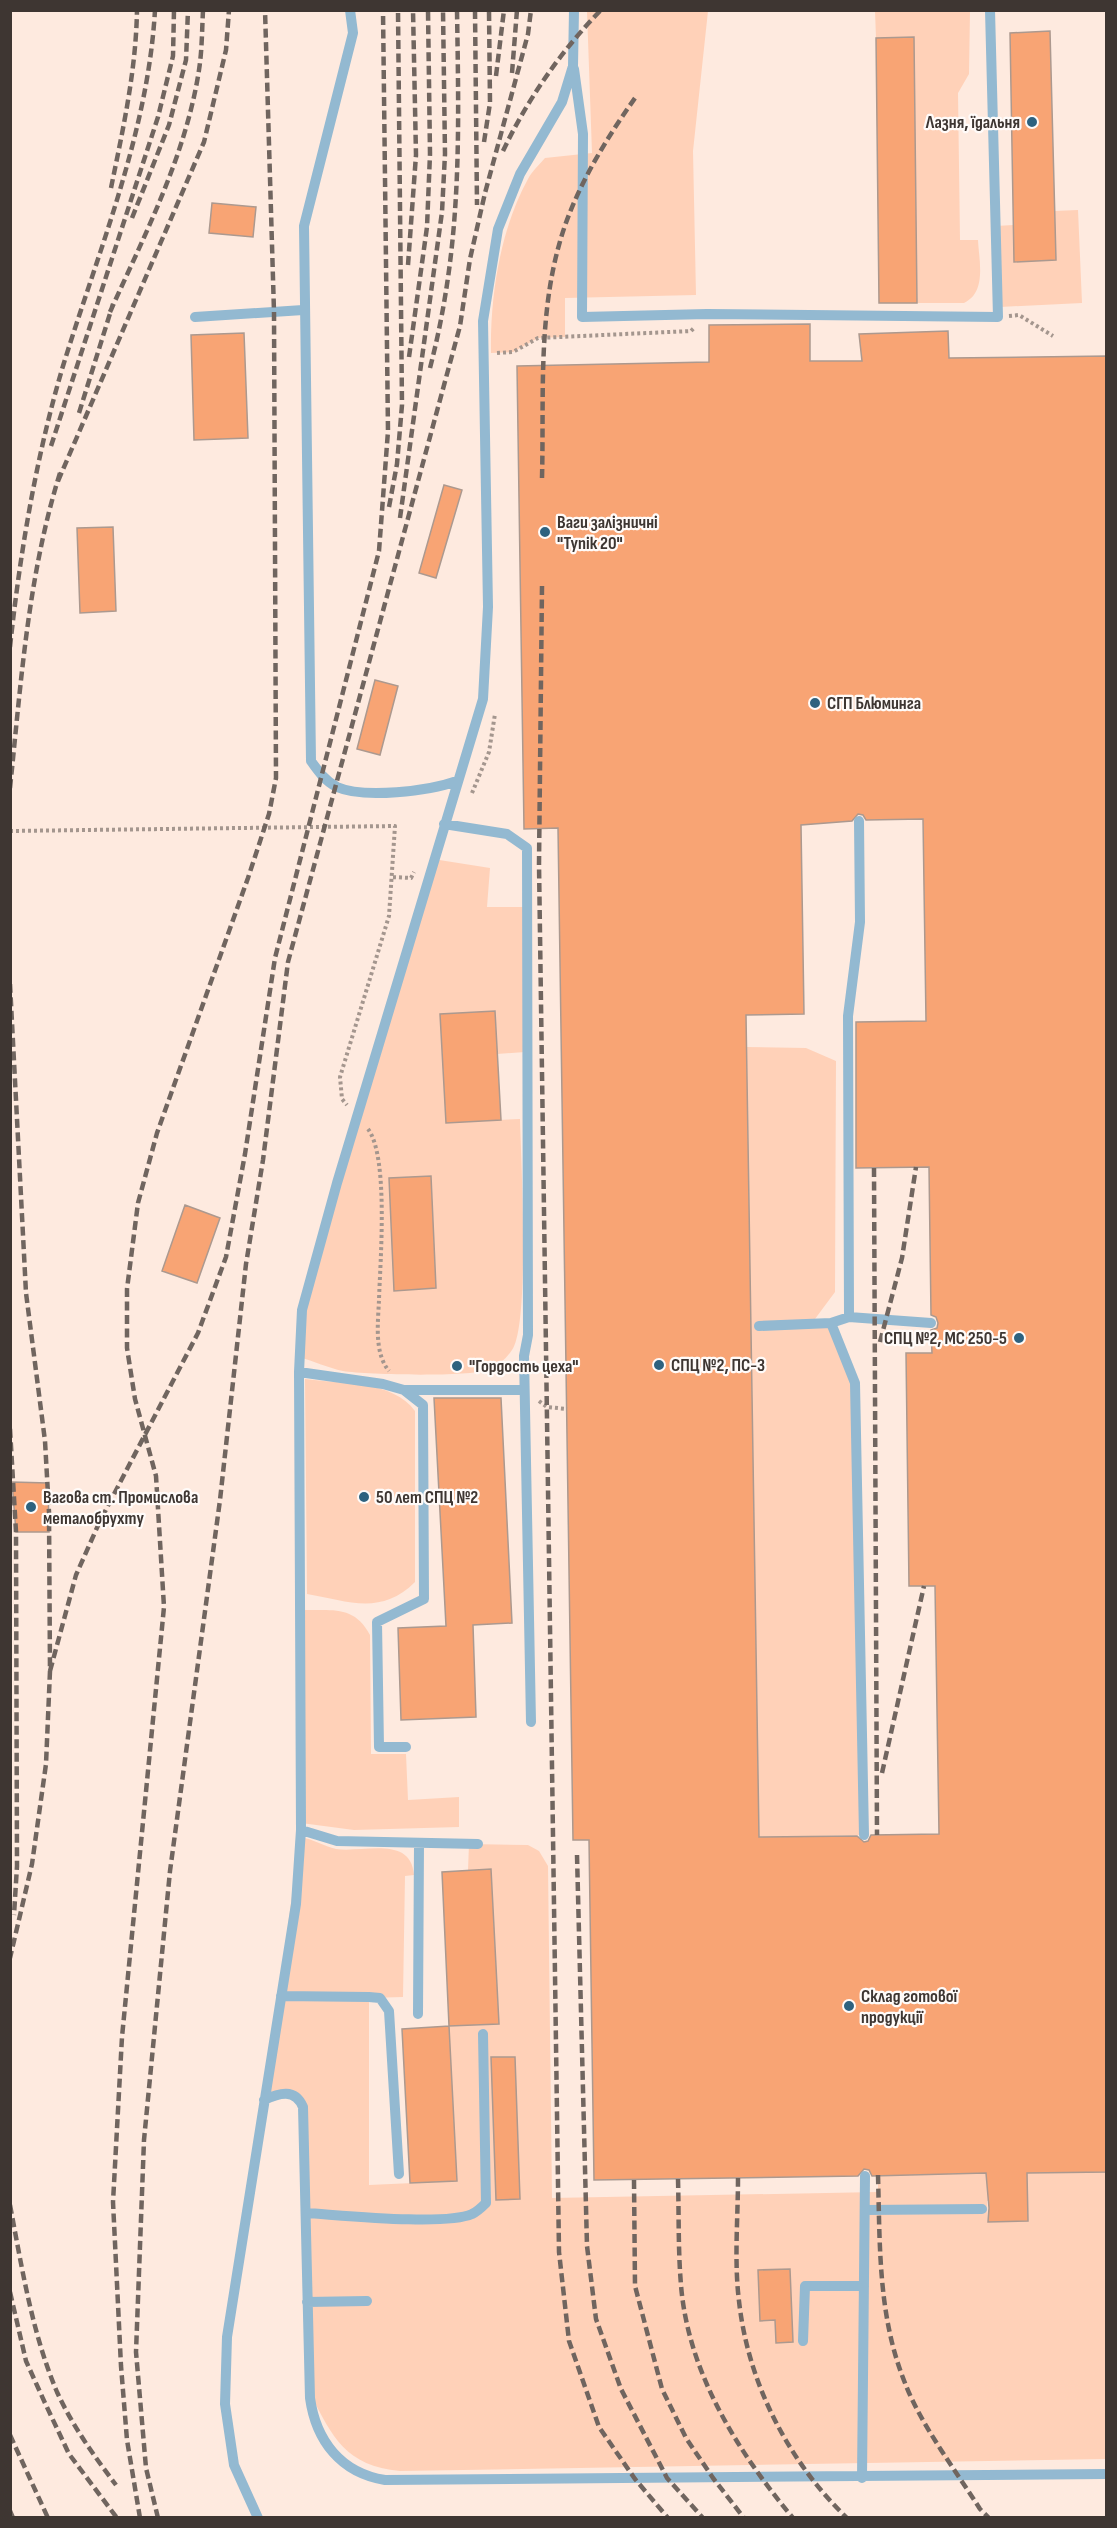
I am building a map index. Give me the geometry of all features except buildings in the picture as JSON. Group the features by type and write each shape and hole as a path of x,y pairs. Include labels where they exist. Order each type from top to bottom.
{"lane":[{"path":"350,10 353,33 304,226 303,310 311,761 322,776 337,786 357,793 434,789 457,781"},
{"path":"574,10 573,66 583,134 582,317 707,314 998,317 991,11"},
{"path":"258,2517 234,2465 225,2404 227,2337 296,1904 301,1830 299,1372 302,1310 337,1183 483,699 488,607 485,310 498,229 520,174 562,102 573,66"},
{"path":"195,317 303,310"},
{"path":"849,1317 848,1016 860,922 859,821"},
{"path":"444,824 507,834 527,848 528,1335 524,1356 524,1390 531,1722"},
{"path":"759,1326 831,1323 849,1317 931,1323"},
{"path":"831,1323 855,1383 864,1835"},
{"path":"299,1372 383,1384 404,1390 524,1390"},
{"path":"404,1390 423,1405 424,1599 377,1622 379,1747 406,1747"},
{"path":"301,1830 337,1841 478,1844"},
{"path":"418,2014 419,1843"},
{"path":"281,1996 369,1997 383,2002 389,2012 399,2174"},
{"path":"306,2213 400,2218 456,2218 472,2214 486,2203 483,2034"},
{"path":"264,2100 281,2093 289,2093 300,2100 303,2107 310,2398 317,2428 338,2458 370,2477 385,2480 862,2478 1107,2474"},
{"path":"862,2478 865,2176"},
{"path":"865,2210 982,2209"},
{"path":"803,2341 805,2286 864,2286"},
{"path":"307,2302 367,2301"}],"path":[{"path":"491,353 513,352 537,338 691,331 707,314"},
{"path":"998,317 1019,315 1053,336"},
{"path":"470,796 489,752 496,710"},
{"path":"10,831 395,825"},
{"path":"393,877 411,878 415,867"},
{"path":"524,1390 547,1407 567,1409"}],"shaded area":[{"path":"587,11 708,11 693,151 696,295 565,298 565,337 538,338 513,352 491,353 492,309 499,264 510,220 528,179 545,158 592,153"},
{"path":"875,11 970,11 969,74 958,93 960,240 978,240 980,275 976,291 964,303 917,303 913,37 876,38"},
{"path":"1078,210 1082,303 1000,307 996,226 1013,225 1015,262 1054,211"},
{"path":"433,859 490,868 487,907 524,907 525,1052 497,1054 495,1011 440,1014 446,1122 520,1119 523,1276 518,1335 507,1356 488,1370 460,1374 417,1375 343,1371 299,1357 302,1310"},
{"path":"746,1047 806,1048 836,1061 835,1292 812,1323 831,1323 855,1383 864,1835 759,1837"},
{"path":"305,1379 365,1385 380,1389 405,1401 415,1411 415,1582 390,1599 377,1603 364,1603 307,1594"},
{"path":"300,1610 340,1611 357,1618 364,1625 370,1635 371,1754 406,1754 408,1800 459,1797 459,1827 354,1830 301,1823"},
{"path":"300,1837 336,1849 395,1850 411,1863 414,1875 405,1876 403,1997 369,1998 369,2185 457,2181 449,2026 499,2024 491,1870 468,1870 469,1844 528,1845 539,1851 548,1866 552,2198 878,2192 878,2175 1004,2173 1004,2201 987,2201 988,2221 1028,2221 1028,2198 1016,2198 1015,2173 1106,2172 1106,2459 400,2471 366,2463 354,2456 334,2436 310,2393 303,2107 294,2095 264,2100"}],"railway":[{"path":"111,188 131,78 137,10"},
{"path":"10,647 24,541 37,470 53,400 132,146 151,56 155,10"},
{"path":"51,446 158,117 173,56 174,10"},
{"path":"132,218 169,125 186,60 188,10"},
{"path":"110,312 163,194 185,133 199,70 203,10"},
{"path":"58,481 204,142 226,50 229,10"},
{"path":"140,2518 127,2440 113,2202 122,2037 164,1607 156,1476 135,1399 127,1348 127,1289 138,1203 157,1133 248,878 269,814 276,778 274,312 265,10"},
{"path":"50,1671 76,1575 100,1521 198,1333 226,1257 245,1154 275,958 379,551 388,431 383,10"},
{"path":"389,507 397,464 402,405 398,10"},
{"path":"408,265 416,155 413,10"},
{"path":"409,357 427,227 430,154 428,10"},
{"path":"400,518 442,212 445,154 443,10"},
{"path":"430,368 448,278 453,234 458,146 457,10"},
{"path":"475,10 477,205"},
{"path":"484,142 490,103 489,10"},
{"path":"496,76 504,10"},
{"path":"512,73 517,10"},
{"path":"158,2518 146,2468 136,2352 144,2140 170,1871 220,1500 246,1264 263,1160 288,962 460,326 470,259 485,193 528,34 531,10"},
{"path":"503,151 546,77 572,42 601,10"},
{"path":"542,478 545,331 552,273 565,226 581,187 612,132 635,98"},
{"path":"79,413 113,304"},
{"path":"10,788 22,669 33,590 40,550 60,473"},
{"path":"542,586 539,864 559,2252 569,2341 599,2427 635,2479 668,2518"},
{"path":"10,984 26,1293 45,1441 49,1512 50,1671 46,1764 32,1864 10,1958"},
{"path":"880,1342 902,1258 916,1167"},
{"path":"874,1168 877,1835"},
{"path":"10,1429 16,1532 17,1866 14,1915"},
{"path":"882,1773 924,1586"},
{"path":"577,1855 587,2246 596,2319 621,2389 667,2478 703,2518"},
{"path":"878,2175 882,2281 896,2358 912,2399 929,2431 980,2509 989,2518"},
{"path":"738,2178 736,2255 739,2301 751,2361 774,2419 789,2446 806,2472 847,2518"},
{"path":"678,2179 681,2285 694,2349 705,2380 735,2438 753,2466 793,2518"},
{"path":"634,2180 635,2286 662,2389 686,2438 744,2518"},
{"path":"10,2205 29,2300 48,2370 69,2416 116,2485"},
{"path":"10,2292 26,2361 69,2454 117,2518"},
{"path":"10,2435 48,2518"},
{"path":"10,2511 13,2518"}],"place":[{"name":"Лазня, їдальня","path":"1032,122"},
{"name":"Ваги залізничні \"Тупік 20\"","path":"545,532"},
{"name":"СГП Блюминга","path":"815,703"},
{"name":"СПЦ №2, МС 250-5","path":"1019,1338"},
{"name":"СПЦ №2, ПС-3","path":"659,1365"},
{"name":"\"Гордость цеха\"","path":"457,1366"},
{"name":"50 лет СПЦ №2","path":"364,1497"},
{"name":"Вагова ст. Промислова металобрухту","path":"31,1507"},
{"name":"Склад готової продукції","path":"849,2006"}]}
